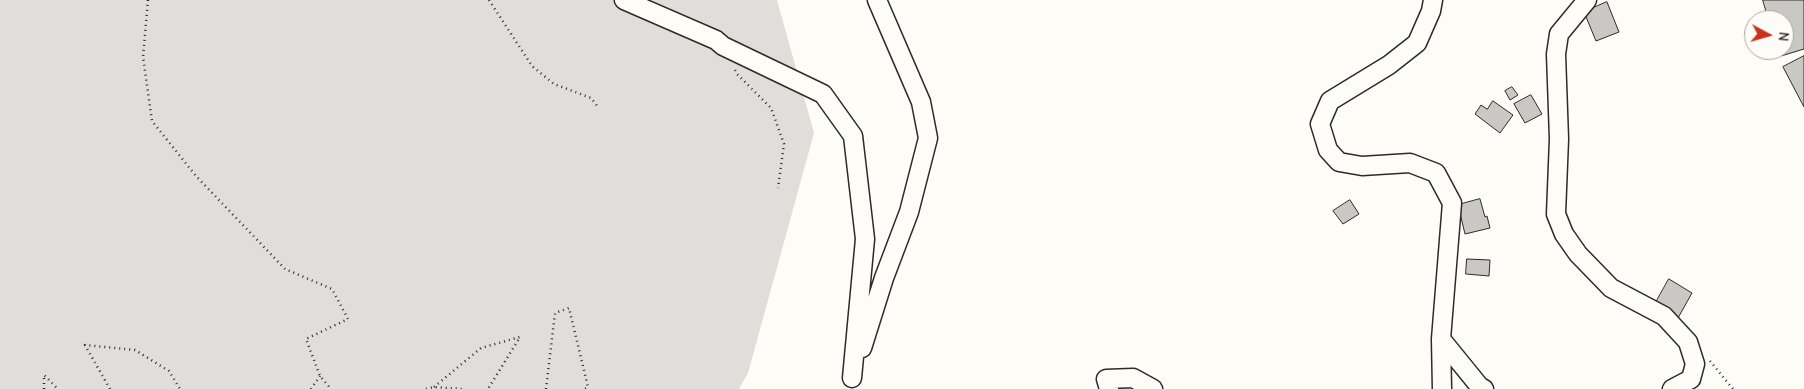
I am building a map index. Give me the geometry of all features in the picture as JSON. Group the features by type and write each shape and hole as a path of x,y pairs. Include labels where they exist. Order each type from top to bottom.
{"street":[{"path":"624,0 709,36 723,46 823,94 853,136 865,239 850,384"},
{"path":"850,384 884,278 910,212 928,138 921,102 877,0"},
{"path":"1587,0 1559,34 1556,54 1559,139 1556,214 1564,234 1578,254 1611,288 1664,316 1688,342 1695,364 1691,379 1672,389"},
{"path":"1430,4 1417,43 1390,65 1330,101 1320,124 1328,150 1339,162 1362,166 1410,163 1436,173 1452,203 1441,339 1442,389"},
{"path":"1441,339 1480,387 1484,389"},
{"path":"1109,389 1106,379 1133,378 1153,389"}],"path":[{"path":"148,0 143,57 152,121 196,176 285,269 332,289 348,320 306,339 320,376 331,389"},
{"path":"489,0 532,66 554,84 591,98 598,107"},
{"path":"723,46 737,74 771,108 784,144 778,188"},
{"path":"546,389 555,312 569,308 588,387 585,389"},
{"path":"426,389 434,386 481,348 520,337 488,389"},
{"path":"110,389 85,345 135,350 169,371 180,389"},
{"path":"44,389 44,375 58,389"},
{"path":"312,389 320,376"},
{"path":"434,386 462,389"}],"shaded area":[{"path":"0,0 777,0 814,133 748,373 739,389 0,389"}],"building":[{"path":"1763,0 1804,0 1804,49 1794,52 1794,10 1766,10"},
{"path":"1607,2 1619,32 1596,41 1584,12"},
{"path":"1804,56 1804,107 1783,67"},
{"path":"1512,87 1518,95 1510,100 1505,91"},
{"path":"1531,95 1542,114 1525,123 1514,104"},
{"path":"1493,101 1513,115 1500,133 1475,114 1481,105 1487,109"},
{"path":"1480,199 1490,228 1465,234 1458,205"},
{"path":"1350,200 1359,214 1343,224 1333,211"},
{"path":"1467,259 1490,260 1489,276 1466,274"},
{"path":"1669,279 1692,293 1678,318 1655,304"}]}
